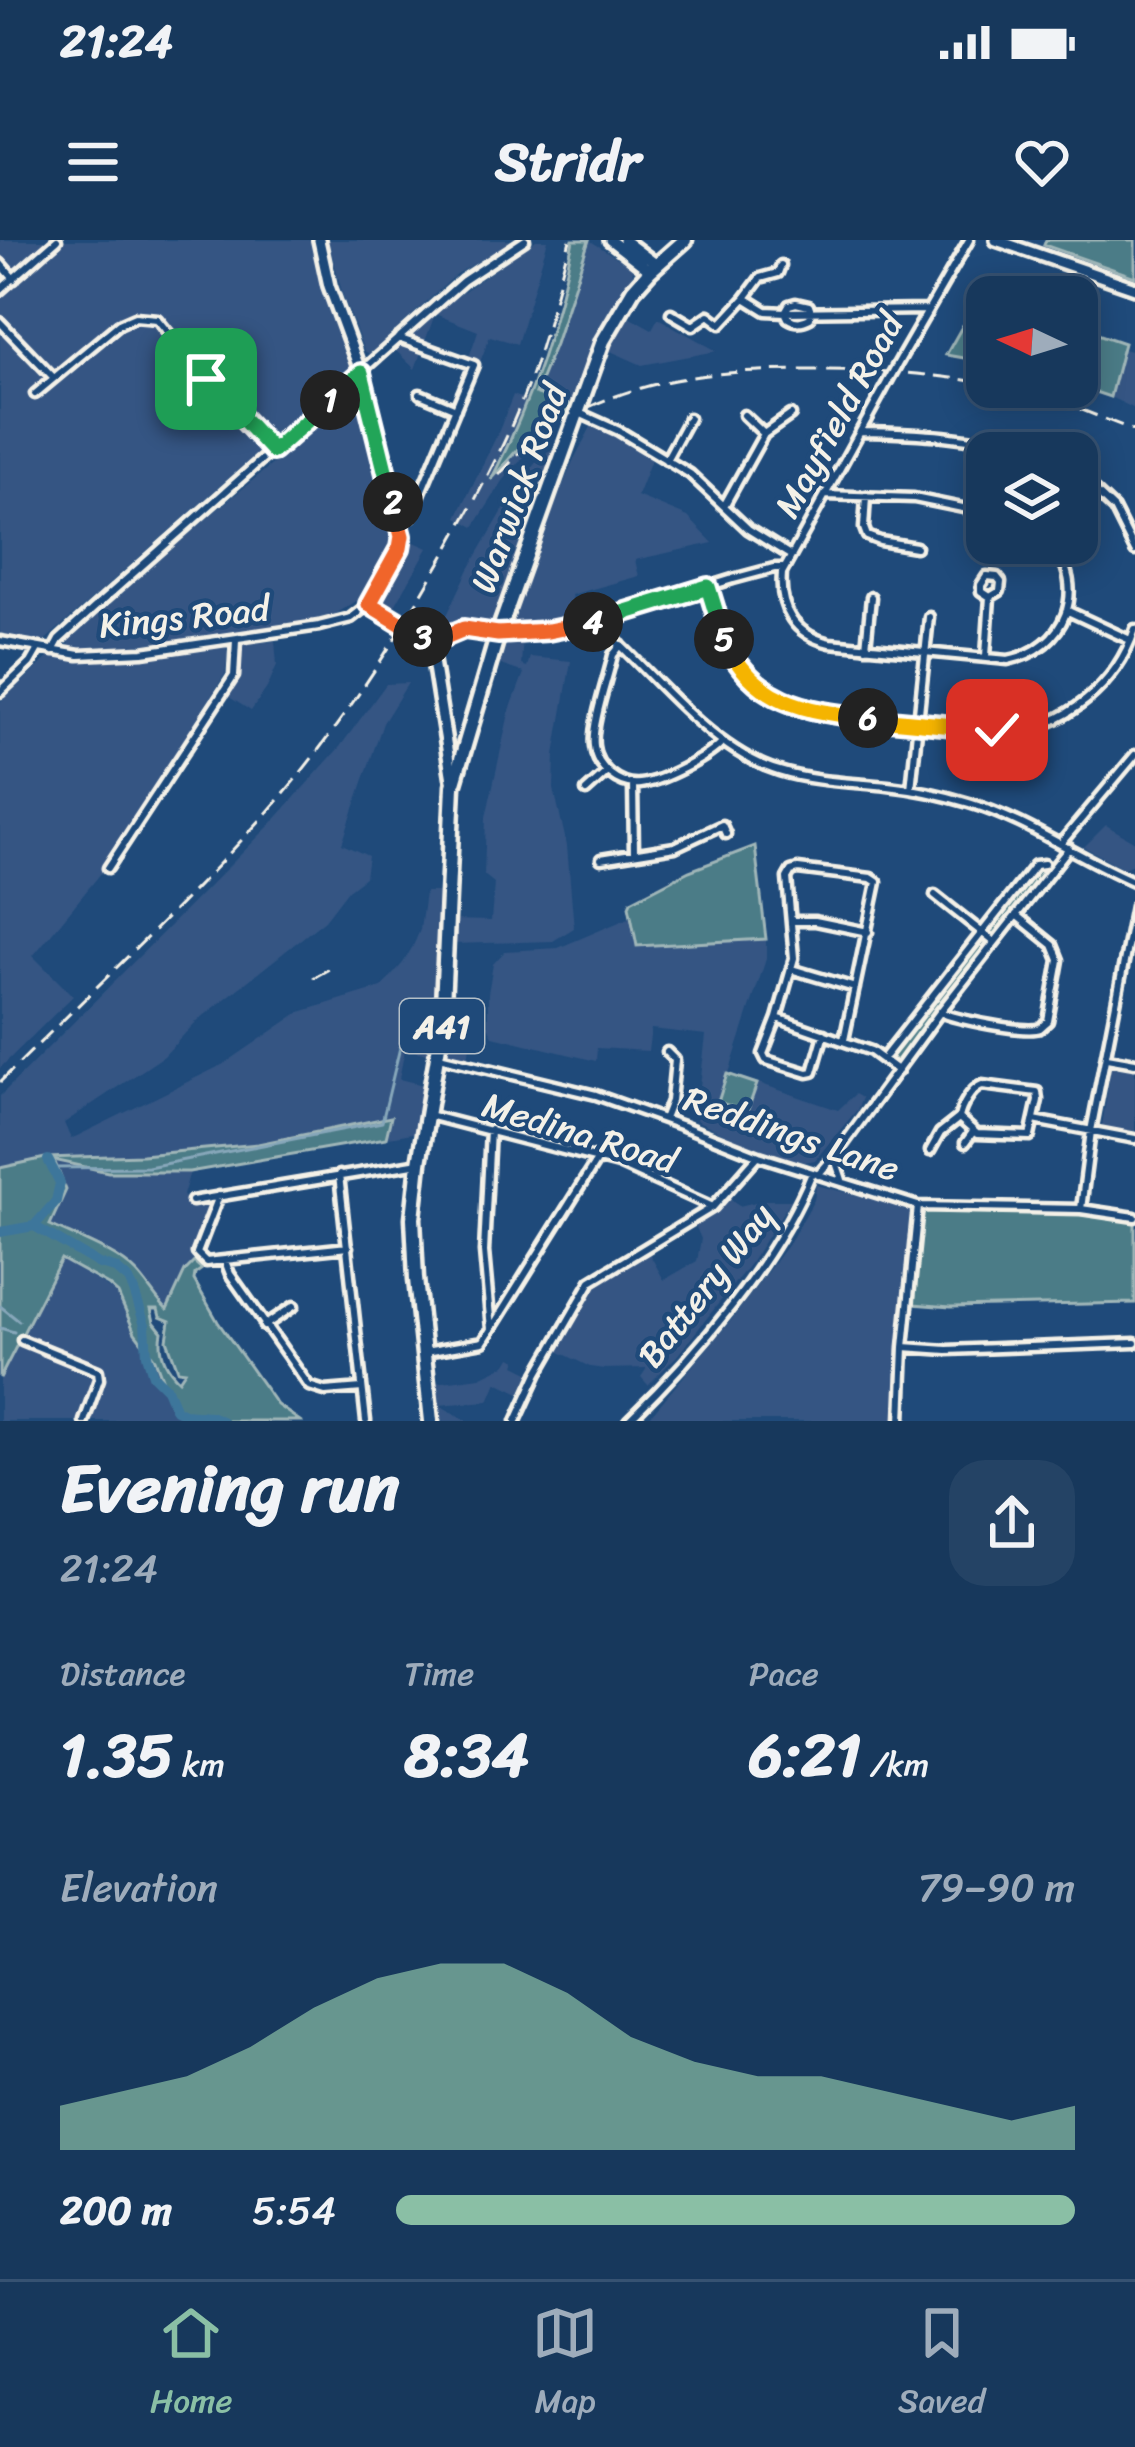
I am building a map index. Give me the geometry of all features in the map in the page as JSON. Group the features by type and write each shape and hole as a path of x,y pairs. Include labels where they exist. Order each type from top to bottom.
{"highway":[{"name":"Warwick Road","path":"431,1421 413,1218 444,1009 453,786 498,634 611,324 633,290 685,241"}],"main road":[{"path":"319,240 329,286 361,373 402,536 372,606 430,641 453,786"},
{"path":"610,240 653,268"},
{"path":"624,240 653,268"},
{"path":"995,240 1135,288"},
{"path":"430,641 464,629 498,634"},
{"path":"447,746 452,758 460,761"}],"street":[{"path":"0,290 57,240"},
{"path":"53,651 93,609 463,281 526,240"},
{"name":"Mayfield Road","path":"784,568 969,240"},
{"path":"0,263 14,279"},
{"path":"671,314 693,326 709,315 721,324 760,278 778,273 781,265"},
{"path":"745,298 766,311 927,310"},
{"path":"34,394 119,323 135,317 157,319 273,451"},
{"path":"0,322 54,378"},
{"path":"398,338 474,365 411,516 399,524"},
{"path":"420,394 456,409"},
{"path":"577,412 690,474 748,529 790,555"},
{"path":"744,415 764,434"},
{"path":"724,506 764,434 791,415"},
{"path":"666,460 689,418"},
{"path":"860,432 966,437"},
{"path":"1098,493 1125,526 1135,551"},
{"path":"825,495 931,500 966,508"},
{"path":"866,495 867,536 916,547"},
{"path":"1125,526 1135,521"},
{"path":"498,634 578,627 784,568 782,602 790,619 821,642 1019,658 1041,647 1068,611 1069,574 1064,564"},
{"path":"708,587 731,654 773,696 814,712 918,723 1007,730 1061,716 1106,682 1133,641 1135,629"},
{"path":"866,646 871,597"},
{"path":"986,656 990,597"},
{"name":"Kings Road","path":"0,641 79,655 112,654 236,640 336,622 372,606"},
{"path":"1068,611 1133,641"},
{"path":"623,613 617,622 618,643 594,736 597,758 607,772 633,784 648,782 713,752 722,742"},
{"path":"911,789 929,616"},
{"path":"578,627 604,632 722,742 761,765 802,778 911,789 994,812 1135,882"},
{"path":"108,868 234,676 236,640"},
{"path":"0,692 31,663 38,649"},
{"name":"Battery Way","path":"628,1421 706,1337 770,1254 815,1174 840,1149 940,1012 1052,873 1065,845 1135,755"},
{"path":"586,791 607,772"},
{"path":"633,784 634,853"},
{"path":"601,859 675,847 722,825 726,834"},
{"path":"886,1055 1035,865 1044,864"},
{"path":"824,1034 813,1072 766,1060 763,1054 791,969 795,944 788,873 798,869 875,880 878,885 844,1040"},
{"path":"935,895 994,942"},
{"path":"1081,1209 1091,1130 1135,906"},
{"path":"940,1012 972,1022 1034,1030 1048,1021 1057,950 1016,915"},
{"path":"793,921 868,932"},
{"path":"791,969 855,988"},
{"path":"1121,984 1135,986"},
{"path":"777,1018 872,1051 898,1071"},
{"path":"667,1052 675,1060"},
{"path":"675,1060 686,1055"},
{"name":"Reddings Lane","path":"439,1057 596,1095 759,1156 918,1206 1081,1209 1135,1217"},
{"path":"1107,1058 1135,1063"},
{"path":"664,1119 675,1060"},
{"path":"930,1150 959,1118 974,1088 982,1085 1037,1093 1032,1133 1027,1137 973,1132 959,1118"},
{"name":"Medina Road","path":"428,1115 618,1164 713,1207"},
{"path":"1034,1120 1135,1138"},
{"path":"927,1129 938,1137"},
{"path":"490,1130 484,1252 491,1332"},
{"path":"965,1143 973,1132"},
{"path":"840,1149 839,1178 847,1184"},
{"path":"516,1421 591,1281 713,1207 759,1156"},
{"path":"425,1352 483,1342 598,1158"},
{"path":"192,1201 419,1163"},
{"path":"339,1174 365,1421"},
{"path":"219,1196 198,1255 206,1262 348,1247"},
{"path":"901,1421 918,1206"},
{"path":"225,1261 264,1326 309,1386 326,1391 362,1388"},
{"path":"264,1326 294,1306"},
{"path":"22,1340 98,1371 84,1421"},
{"path":"904,1347 947,1350 1135,1343"}],"shaded area":[{"path":"0,240 312,240 327,302 351,367 41,644 0,633"},
{"path":"328,240 515,240 457,274 370,354 364,351 343,296"},
{"path":"536,240 548,240 517,344 490,336 480,362 469,357 478,331 435,314 415,369 393,348 433,313"},
{"path":"589,240 632,267 633,274 606,315 571,405 535,393"},
{"path":"625,314 652,329 658,318 717,351 642,365 606,349"},
{"path":"1123,349 1135,352 1135,409 1110,397"},
{"path":"353,389 358,391 395,536 358,600 334,615 284,627 106,649 69,648 68,641"},
{"path":"513,395 527,400 495,475 548,423 553,431 503,481 474,527 457,517"},
{"path":"592,425 652,457 637,496 688,517 713,543 635,560 639,576 571,595 577,621 511,626 526,574"},
{"path":"555,449 495,622 462,625 438,634 518,485 542,455"},
{"path":"408,539 428,548 392,611 378,600"},
{"path":"506,637 523,637 521,665 527,667 530,657 571,661 554,789 567,846 574,928 553,941 451,944 452,920 491,921 494,883 484,875 486,817 509,713 524,673 495,663"},
{"path":"275,641 277,665 251,711 226,695 240,671 241,644"},
{"path":"226,645 225,674 102,872 33,956 73,996 0,1068 0,702 49,657 129,658"},
{"path":"408,683 383,723 342,844 368,856 365,877 325,920 196,1022 164,1056 64,1123 71,1139 224,1064 300,1012 382,987 413,946 425,892 438,892 433,1055 405,1049 399,1079 428,1086 418,1132 190,1172 183,1195 189,1205 212,1204 190,1253 194,1262 167,1311 135,1270 49,1225 53,1159 0,1168 0,1096 269,826 339,748 386,684"},
{"path":"1106,825 1135,842 1135,863 1123,868 1084,847"},
{"path":"631,917 637,946 766,939 766,959 729,1073 838,1110 855,1094 862,1098 815,1160 805,1162 757,1150 696,1120 706,1035 651,1029 648,1051 597,1048 596,1061 493,1036 488,1026 488,993 493,964 505,951 558,948"},
{"path":"448,1010 469,1011 469,1018 474,1019 468,1059 444,1052"},
{"path":"1111,1067 1135,1070 1135,1133 1102,1126"},
{"path":"816,1185 910,1208 895,1421 646,1421 791,1240 814,1200"},
{"path":"728,1196 739,1206 791,1200 749,1265 648,1385 641,1377 647,1368 590,1367 556,1350 595,1284 649,1253 664,1280 697,1261 701,1239 695,1225"},
{"path":"60,1259 118,1294 135,1333 155,1358 164,1388 189,1418 210,1421 0,1421 0,1378"},
{"path":"511,1357 517,1360 515,1365 531,1373 520,1393 497,1382 489,1401 439,1405 468,1421 438,1421 435,1383 480,1377 507,1364"}],"green space":[{"path":"573,240 589,240 535,393 573,406 532,435 491,480 541,363"},
{"path":"1046,240 1135,240 1135,277 1044,245"},
{"path":"966,320 966,358 946,355"},
{"path":"1098,334 1124,343 1110,397 1098,393"},
{"path":"1035,730 1023,744 1009,750 994,747 980,736"},
{"path":"755,846 766,939 637,946 631,901 689,871"},
{"path":"1036,867 1049,870 995,933 988,934 986,929"},
{"path":"981,936 987,943 899,1062 889,1056"},
{"path":"727,1074 757,1084 747,1112 718,1102"},
{"path":"391,1117 386,1138 189,1172 108,1172 54,1160 66,1190 50,1225 128,1265 167,1310 194,1262 202,1269 194,1280 218,1322 277,1405 300,1421 189,1418 172,1405 155,1359 135,1333 118,1294 61,1259 0,1378 0,1168 45,1158 258,1144","holes":["151,1309 158,1309 160,1317 170,1321 167,1340 178,1370 185,1371 179,1380 162,1353 162,1332"]},
{"path":"921,1210 1068,1213 1135,1222 1135,1303 913,1304"}],"waterway":[{"path":"54,1168 148,1167 382,1122 401,1043 433,1010"},
{"path":"34,1226 56,1201 60,1183 48,1160"},
{"path":"0,1232 34,1226 99,1264 115,1268 134,1291 153,1375 167,1389 176,1410 222,1421"},
{"path":"0,1306 19,1321"},
{"path":"0,1328 14,1332"}],"railway":[{"path":"0,1082 264,816 359,693 441,561 505,440 537,359 570,240"},
{"path":"589,407 673,380 759,371 882,372 966,380"},
{"path":"1077,408 1135,431"},
{"path":"499,475 530,441 571,413"},
{"path":"313,978 329,969"}],"route":[{"path":"206,379 273,451 361,373 402,536 369,604 430,641 464,629 498,634 578,627 708,587 731,654 756,682 783,701 824,713 997,730"}]}
